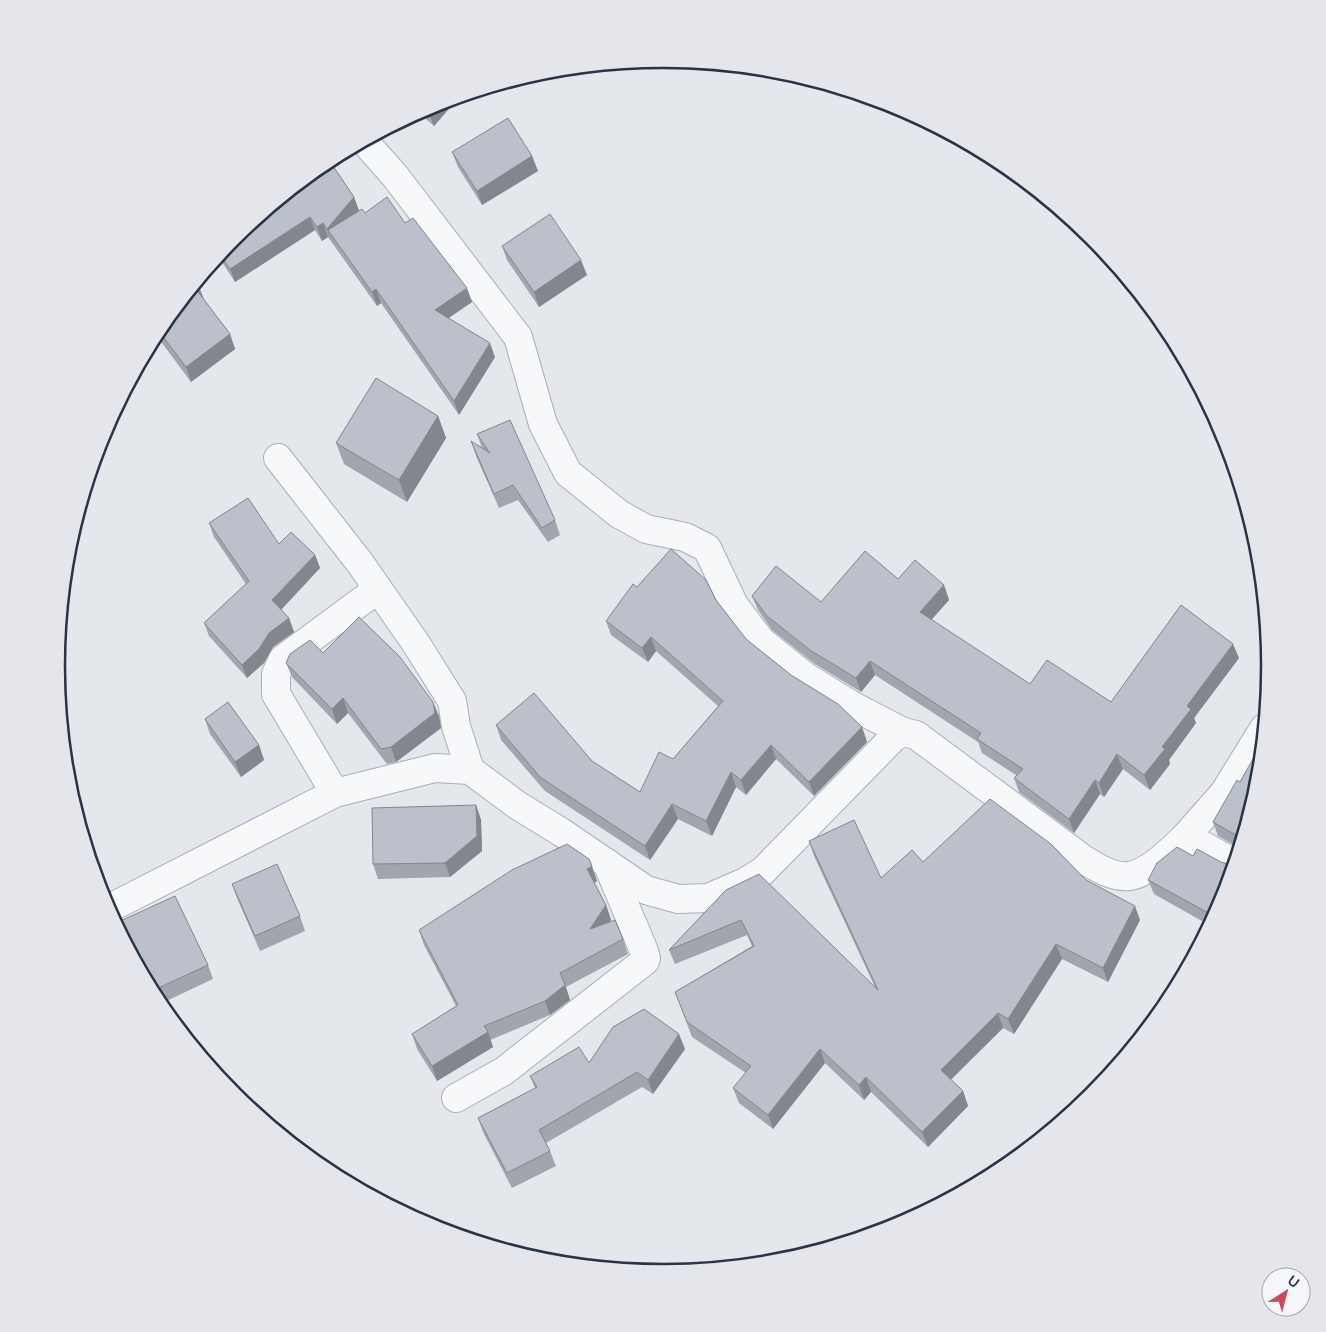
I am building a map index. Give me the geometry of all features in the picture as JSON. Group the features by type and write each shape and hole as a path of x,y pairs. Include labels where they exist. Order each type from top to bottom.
{"street":[{"path":"368,146 395,176 518,337 543,424 568,473 618,514 646,529 685,537 707,548 734,605 761,641 806,677 854,706 904,732 916,735 1083,859 1099,869 1116,876 1130,876 1143,871 1171,851 1224,793 1256,740"},
{"path":"278,458 360,563 452,701 456,726 470,770"},
{"path":"335,793 276,694 276,674 283,659 378,589"},
{"path":"116,905 335,793 435,768 470,770 517,805 561,832 646,890 678,899 708,898 745,882 763,871 893,738 904,732"},
{"path":"1186,836 1228,860"},
{"path":"456,1098 504,1071 645,961 644,950 607,863"}],"building":[{"path":"508,118 532,156 477,191 452,152"},
{"path":"334,167 354,197 327,229 323,223 317,227 310,217 230,269 224,260 240,243 269,216"},
{"path":"387,197 405,223 413,218 467,288 435,310 490,343 454,401 376,289 372,292 328,230 362,209 365,213"},
{"path":"550,214 581,260 534,292 502,246"},
{"path":"198,291 230,334 186,367 164,338"},
{"path":"376,378 438,416 399,480 336,443"},
{"path":"510,420 555,520 542,528 513,485 494,494 471,441 490,453 477,434"},
{"path":"248,498 279,544 291,532 315,555 272,600 289,618 269,633 259,649 242,665 204,623 249,581 209,523"},
{"path":"671,549 706,580 716,600 746,639 791,675 838,704 862,727 809,782 771,745 741,780 731,772 706,821 672,804 645,846 540,777 496,725 534,693 592,761 640,792 659,752 673,759 723,701 651,637 642,648 606,621 633,584 637,587"},
{"path":"865,551 898,579 915,560 944,585 920,612 1030,684 1047,660 1111,702 1181,605 1233,644 1187,706 1191,709 1162,747 1165,749 1144,775 1117,754 1099,783 1095,780 1069,819 1014,778 1023,769 977,739 981,733 870,661 856,678 810,650 767,616 752,596 776,566 821,602"},
{"path":"359,617 400,657 433,702 435,713 391,747 381,749 343,698 332,709 286,663 290,654 310,640 323,653"},
{"path":"228,702 259,745 235,762 205,719"},
{"path":"1254,757 1250,783 1236,835 1213,822 1237,780 1240,782"},
{"path":"990,799 1051,844 1086,880 1135,906 1103,968 1056,944 1008,1019 998,1013 941,1070 963,1091 922,1132 866,1077 859,1085 820,1049 768,1115 733,1088 751,1066 687,1022 675,992 754,946 741,920 669,950 726,890 759,874 878,990 809,841 854,820 881,878 912,850 923,862"},
{"path":"476,805 477,836 445,863 373,864 372,808"},
{"path":"567,844 589,859 592,866 587,869 606,905 590,929 615,920 623,939 560,973 565,985 545,1001 484,1026 488,1032 432,1066 412,1034 458,1005 419,930 512,870"},
{"path":"1177,847 1193,856 1197,849 1227,864 1207,912 1148,880 1157,863"},
{"path":"277,864 300,916 255,936 232,884"},
{"path":"175,896 208,965 159,988 145,965 122,920"},
{"path":"644,1009 679,1034 648,1080 637,1072 539,1130 550,1151 507,1173 478,1118 537,1087 530,1076 579,1047 589,1063 613,1027"}]}
